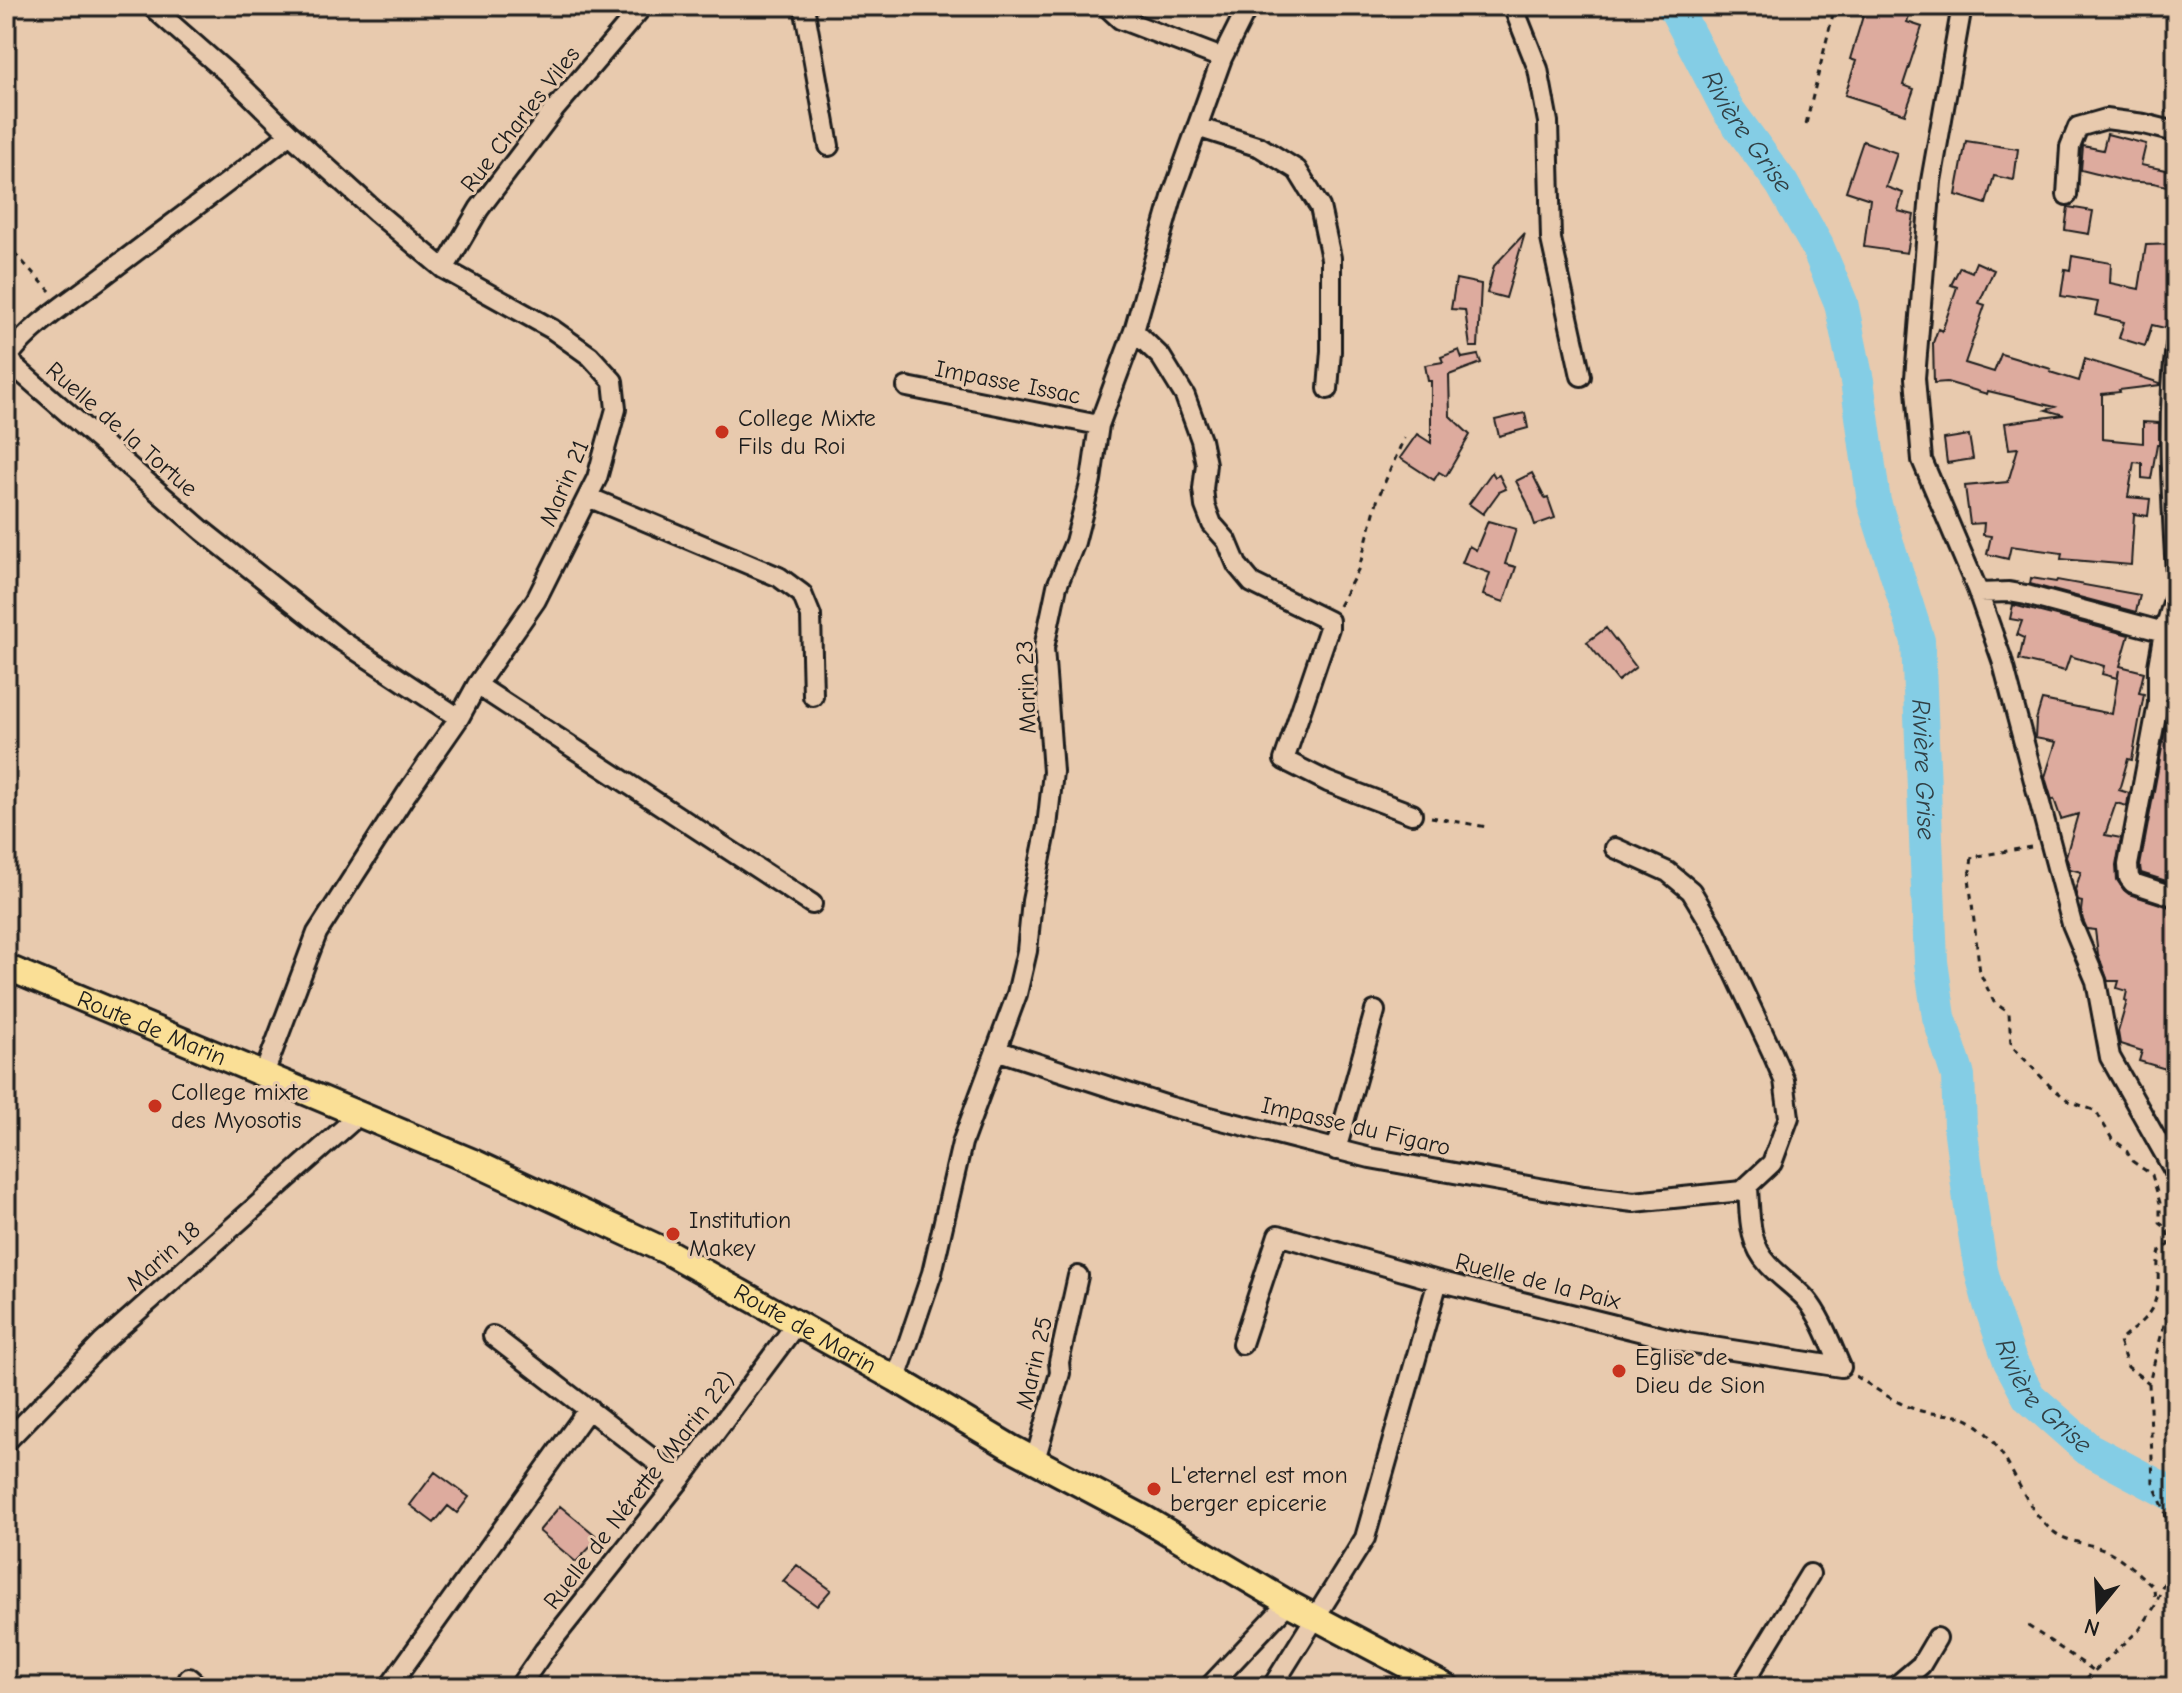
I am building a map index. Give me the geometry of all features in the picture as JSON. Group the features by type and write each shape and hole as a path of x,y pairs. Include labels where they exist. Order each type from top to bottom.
{"main road":[{"name":"Route de Marin","path":"6,967 360,1114 543,1193 668,1252 1035,1460 1144,1518 1288,1603 1447,1687"}],"street":[{"name":"Marin 21","path":"151,6 376,212 444,269 552,329 590,356 613,381 616,409 597,478 536,600 477,685 459,718 317,933 264,1074"},
{"name":"Rue Charles Viles","path":"444,269 479,209 554,110 643,6"},
{"path":"804,6 829,146"},
{"path":"1106,6 1120,19 1222,58"},
{"name":"Marin 23","path":"896,1379 932,1273 962,1143 1017,994 1027,951 1053,772 1044,648 1057,586 1075,542 1091,480 1099,425 1134,331 1173,194 1222,58 1248,6"},
{"path":"1513,6 1538,69 1548,122 1551,239 1581,376"},
{"path":"1962,6 1931,181 1915,378 1922,460 1979,593 2002,660 2072,924 2096,981 2110,1057 2176,1174"},
{"path":"2067,195 2070,147 2078,127 2106,119 2176,132"},
{"path":"1197,127 1260,147 1297,170 1320,207 1331,258 1328,389"},
{"name":"Ruelle de la Tortue","path":"290,134 64,305 17,344 9,356 15,367 203,531 339,639 459,718"},
{"path":"1134,331 1161,357 1185,396 1206,464 1203,489 1205,506 1212,524 1227,541 1237,565 1252,583 1329,621 1284,760 1328,782 1412,814"},
{"path":"2176,346 2172,381 2176,574"},
{"name":"Impasse Issac","path":"907,387 1099,425"},
{"path":"588,497 779,577 802,594 811,616 813,696"},
{"path":"1979,593 2026,595 2164,632"},
{"path":"2176,593 2158,666 2167,705 2128,865 2129,878 2133,883 2176,897"},
{"path":"477,685 812,904"},
{"path":"1615,848 1668,872 1691,891 1714,929 1772,1052 1784,1080 1789,1117 1772,1163 1748,1188 1751,1232 1755,1245 1767,1263 1807,1300 1841,1367"},
{"path":"1336,1150 1375,1011"},
{"name":"Impasse du Figaro","path":"996,1050 1171,1107 1336,1150 1553,1191 1634,1202 1748,1188"},
{"name":"Marin 18","path":"6,1442 102,1343 360,1114"},
{"path":"1242,1344 1278,1235 1438,1281"},
{"name":"Marin 25","path":"1035,1460 1060,1373 1059,1362 1078,1276"},
{"name":"Ruelle de la Paix","path":"1272,1687 1365,1538 1438,1281 1687,1343 1841,1367"},
{"name":"Ruelle de Nérette (Marin 22)","path":"519,1687 797,1323"},
{"path":"493,1336 680,1480"},
{"path":"389,1687 589,1408"},
{"path":"1741,1687 1810,1574"},
{"path":"1209,1687 1288,1603"},
{"path":"1895,1687 1921,1665 1937,1638"}],"path":[{"path":"1806,124 1835,6"},
{"path":"6,244 64,305"},
{"path":"1329,621 1359,568 1378,498 1404,438"},
{"path":"1412,814 1487,827"},
{"path":"2050,844 1972,857 1969,878 1980,973 1994,1002 2009,1013 2011,1045 2025,1062 2069,1101 2096,1111 2112,1139 2125,1148 2132,1161 2152,1175 2160,1203 2160,1223 2167,1229 2169,1245 2160,1251 2156,1266 2158,1283 2153,1309 2119,1342 2128,1367 2149,1383"},
{"path":"2077,1687 2140,1629 2155,1606 2166,1578 2171,1552 2165,1511 2153,1483 2149,1383 2176,1278"},
{"path":"1841,1367 1909,1406 1939,1414 1959,1415 1976,1424 1993,1440 2039,1516 2054,1532 2104,1549 2124,1561 2154,1588 2155,1606"},
{"path":"2028,1626 2093,1670"}],"building":[{"path":"1866,6 1912,6 1907,22 1922,27 1903,85 1914,89 1905,114 1845,95 1856,61 1850,59"},
{"path":"2107,134 2146,144 2141,165 2176,172 2176,188 2125,181 2081,170 2083,146 2103,150"},
{"path":"1863,141 1897,153 1886,187 1903,193 1898,211 1914,215 1907,253 1864,247 1870,199 1846,191"},
{"path":"1966,141 2018,149 2014,180 1994,176 1986,204 1956,195"},
{"path":"2068,207 2093,211 2089,234 2065,230"},
{"path":"1525,233 1506,298 1487,293 1494,266"},
{"path":"2176,244 2176,298 2169,329 2152,325 2145,346 2119,338 2124,322 2095,315 2098,302 2061,296 2065,269 2070,270 2072,256 2111,263 2110,283 2139,289 2146,245"},
{"path":"1976,262 1994,270 1979,303 1985,305 1965,363 1994,372 2001,354 2079,381 2085,359 2160,383 2102,394 2102,439 2143,443 2143,422 2159,423 2159,444 2151,479 2142,478 2142,463 2134,462 2128,497 2150,499 2148,516 2134,514 2131,565 2061,559 2062,553 2011,546 2008,559 1987,554 1991,536 1983,535 1984,523 1970,524 1965,486 2008,482 2018,448 2009,449 2005,423 2064,415 2046,410 2055,407 1988,391 1987,394 1947,382 1934,383 1933,343 1938,329 1942,331 1957,287 1951,285 1960,267 1972,272"},
{"path":"1456,279 1481,284 1478,347 1470,347 1465,310 1451,309"},
{"path":"1459,350 1462,358 1478,355 1481,363 1449,375 1450,416 1470,435 1446,476 1439,472 1434,480 1400,458 1417,434 1431,443 1431,381 1428,381 1425,365 1443,362 1441,357"},
{"path":"1525,413 1528,428 1499,436 1495,420"},
{"path":"1969,435 1973,459 1947,463 1944,439"},
{"path":"1492,472 1495,477 1499,475 1506,489 1499,492 1483,514 1469,504"},
{"path":"1532,473 1545,499 1548,498 1555,518 1535,525 1516,481"},
{"path":"1488,521 1516,529 1505,564 1516,567 1504,602 1483,595 1490,573 1462,563 1469,546 1476,550"},
{"path":"2031,578 2140,595 2136,612 2030,584"},
{"path":"2013,605 2129,635 2120,666 2144,672 2139,693 2144,694 2132,760 2128,759 2119,790 2129,793 2127,806 2116,803 2105,835 2121,838 2116,866 2117,880 2124,890 2176,909 2176,1072 2139,1061 2142,1051 2120,1044 2118,1032 2127,991 2117,988 2119,981 2108,981 2098,954 2095,930 2087,929 2081,911 2082,902 2078,901 2075,890 2081,872 2070,869 2066,856 2078,814 2061,819 2045,777 2056,742 2035,738 2042,700 2112,714 2119,670 2117,678 2102,674 2104,666 2070,656 2065,671 2019,660 2024,638 2017,635 2022,621 2010,619"},
{"path":"1606,628 1636,667 1618,681 1587,642"},
{"path":"2170,705 2176,706 2176,884 2141,873 2140,866"},
{"path":"435,1472 469,1497 457,1513 448,1506 434,1523 410,1505"},
{"path":"560,1506 599,1538 576,1562 539,1531"},
{"path":"797,1565 831,1590 817,1606 783,1581"}],"waterway":[{"name":"Rivière Grise","path":"1674,6 1728,110 1782,184 1817,246 1841,303 1857,381 1874,502 1918,641 1931,962 1939,1017 1958,1076 1960,1126 1972,1215 1990,1304 2010,1361 2029,1397 2088,1449 2176,1496"}],"place":[{"name":"College Mixte Fils du Roi","path":"722,432"},
{"name":"College mixte des Myosotis","path":"155,1106"},
{"name":"Institution Makey","path":"673,1234"},
{"name":"Eglise de Dieu de Sion","path":"1619,1371"},
{"name":"L'eternel est mon berger epicerie","path":"1154,1489"}]}
